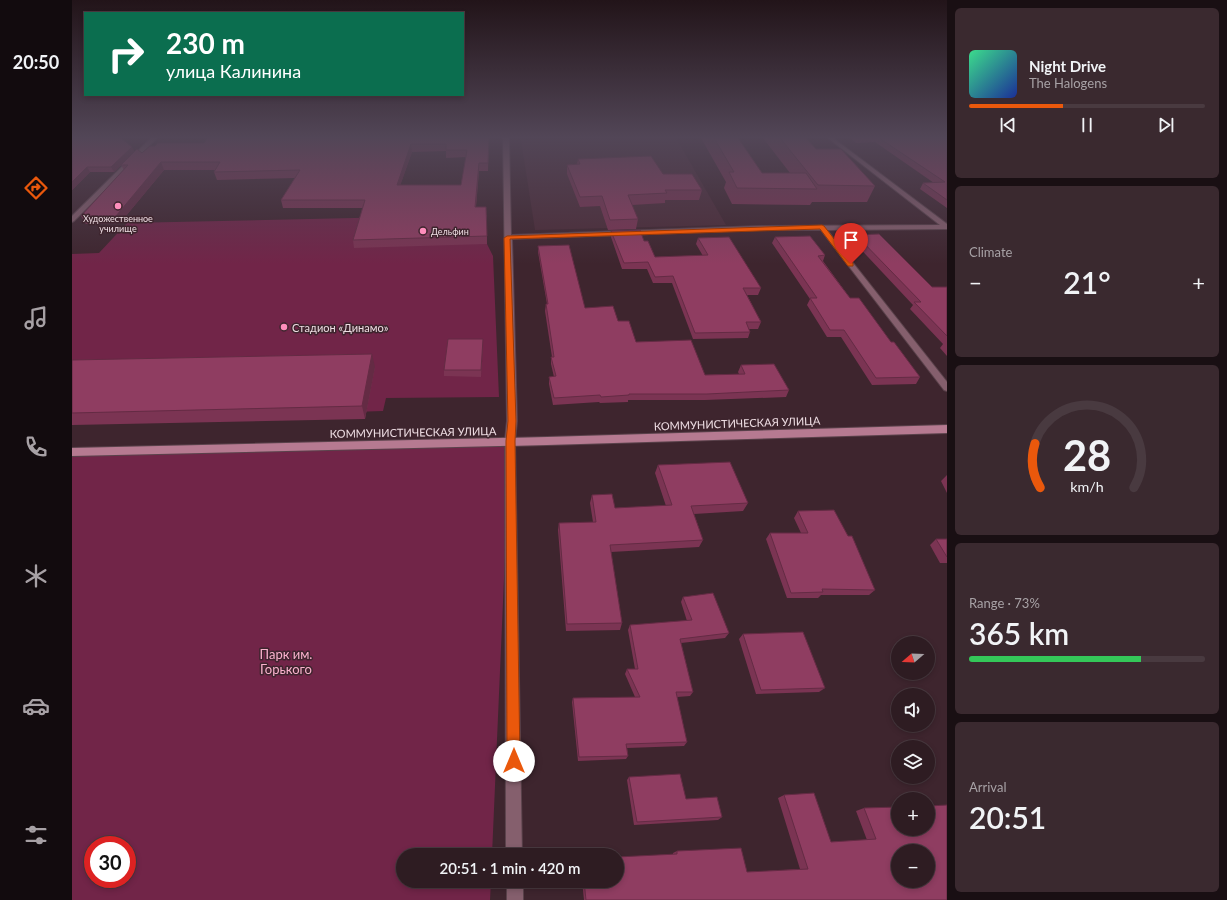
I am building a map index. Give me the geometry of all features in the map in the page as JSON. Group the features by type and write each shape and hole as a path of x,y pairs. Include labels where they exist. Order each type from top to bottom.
{"main road":[{"name":"КОММУНИСТИЧЕСКАЯ УЛИЦА","path":"72,452 947,429"}],"street":[{"path":"72,220 112,180"},
{"path":"506,180 512,421 510,441 514,848"},
{"path":"885,180 947,227"},
{"path":"507,238 822,227 947,227"},
{"path":"822,227 947,388"},
{"path":"515,888 515,900"}],"shaded area":[{"path":"527,180 700,180 726,225 535,230"}],"green space":[{"name":"Стадион «Динамо»","path":"487,215 487,244 493,256 499,397 386,398 383,411 72,421 72,254 99,253 127,223"},
{"name":"Парк им. Горького","path":"510,441 492,848 396,848 396,888 491,888 490,900 72,900 72,452"}],"building":[{"path":"114,180 146,180 116,216 81,216"},
{"path":"294,180 399,180 397,185 461,185 462,180 477,180 475,207 486,207 487,236 353,240 365,200 281,200"},
{"path":"573,180 696,180 702,190 665,190 667,193 628,195 638,219 610,220 602,196 580,197"},
{"path":"733,180 811,180 817,189 737,188"},
{"path":"814,180 869,180 875,186 818,185"},
{"path":"942,180 947,180 947,200 923,183 945,182"},
{"path":"640,230 644,241 648,241 655,257 708,255 698,238 729,237 761,288 743,288 761,322 746,322 750,332 695,333 673,276 655,277 648,262 624,263 611,231"},
{"path":"879,234 932,287 947,287 947,336 914,302 921,302 856,235"},
{"path":"810,236 825,255 818,256 850,298 859,298 891,342 894,342 920,377 876,378 844,330 830,330 810,298 817,298 775,237"},
{"path":"569,245 585,308 613,306 618,321 629,321 636,342 691,340 705,375 745,374 741,365 774,364 789,390 707,394 629,394 601,397 600,395 554,398 549,377 556,376 551,357 554,357 546,304 548,304 538,246"},
{"path":"448,339 483,339 481,370 444,370"},
{"path":"372,354 362,406 72,413 72,360"},
{"path":"730,462 748,503 691,506 703,540 610,545 622,623 567,624 559,523 596,522 592,495 612,494 615,508 672,505 658,465"},
{"path":"834,510 848,536 852,536 875,590 822,589 823,592 791,593 770,533 808,533 798,511"},
{"path":"936,539 947,539 947,557"},
{"path":"713,593 729,633 680,639 693,692 676,692 687,742 626,744 628,756 579,757 573,698 640,697 627,669 638,669 630,625 692,620 683,597"},
{"path":"803,632 825,688 761,690 743,634"},
{"path":"680,774 686,799 717,797 722,817 637,822 629,777"},
{"path":"814,793 831,842 876,839 864,808 891,807 891,836 935,836 935,806 947,805 947,900 586,900 585,888 624,888 624,857 677,854 677,851 741,848 747,872 808,869 784,795"}],"place":[{"name":"Художественное училище","path":"118,206"},
{"name":"Дельфин","path":"423,231"},
{"name":"Стадион «Динамо»","path":"284,327"}],"route":[{"path":"514,761 512,480 510,441 512,421 507,238 822,227 851,264"}]}
